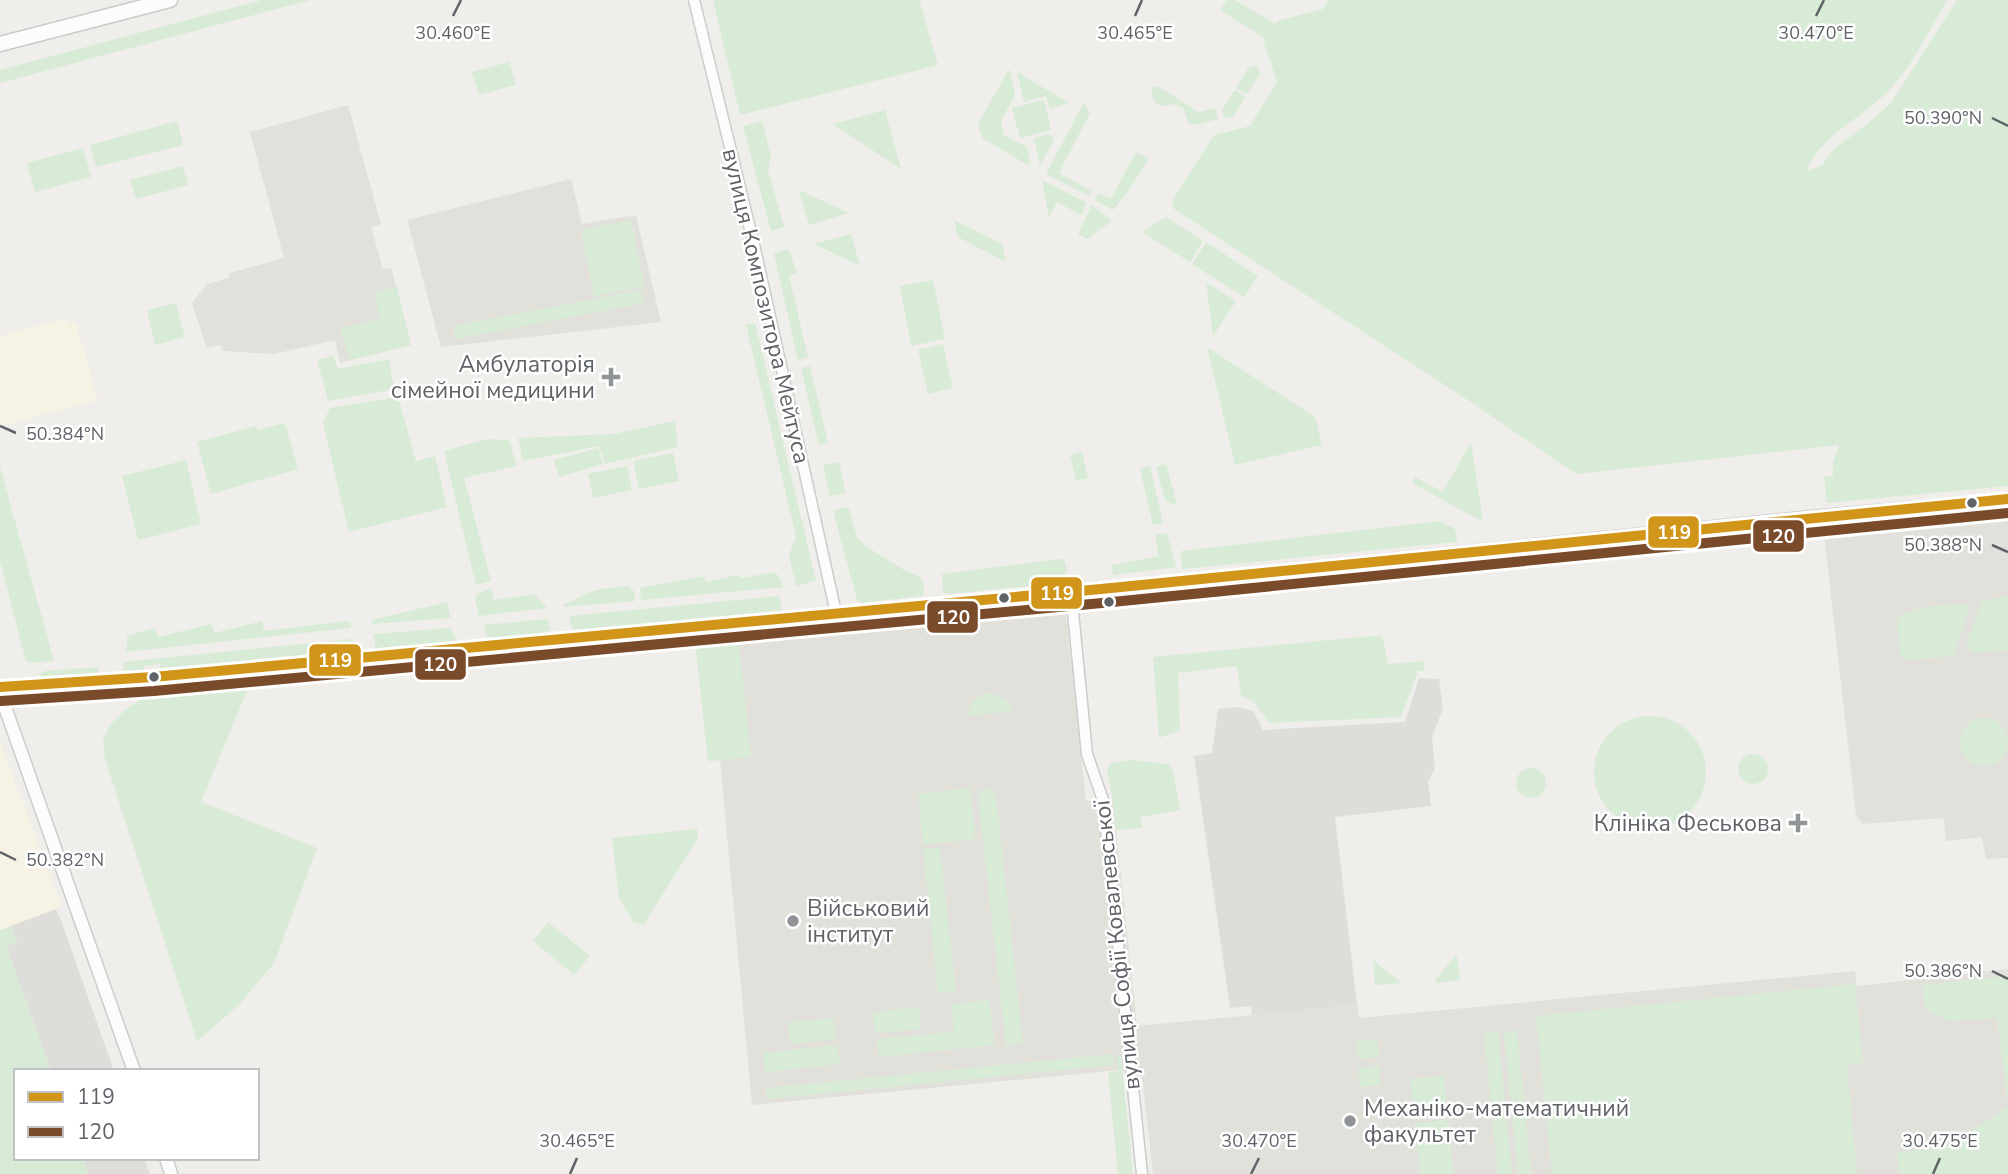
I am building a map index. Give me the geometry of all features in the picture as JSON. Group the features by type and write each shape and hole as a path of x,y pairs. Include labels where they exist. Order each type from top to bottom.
{"main road":[{"path":"0,44 170,0"}],"street":[{"name":"вулиця Композитора Мейтуса","path":"694,0 755,249 836,613"},
{"path":"0,687 153,677 1071,592 2008,499"},
{"name":"вулиця Софії Ковалевської","path":"1071,592 1087,754 1103,800 1142,1174"},
{"path":"0,693 133,1069"}],"shaded area":[{"path":"348,105 381,224 371,227 383,269 391,268 411,345 340,363 335,340 274,354 224,351 220,345 207,348 192,303 207,284 229,278 230,273 284,258 250,132"},
{"path":"571,179 582,224 636,215 661,322 441,347 407,220"},
{"path":"67,318 69,324 76,323 98,400 0,426 0,336"},
{"path":"2008,518 2008,858 1986,859 1982,837 1946,841 1944,818 1862,824 1856,815 1824,534"},
{"path":"1065,607 1086,801 1113,800 1137,1026 1357,1005 1359,1018 1855,971 1857,986 2008,969 2008,1174 1153,1174 1141,1068 752,1105 720,760 708,761 696,649"},
{"path":"1419,678 1439,679 1443,709 1432,736 1435,769 1428,781 1431,806 1335,817 1357,1005 1252,1016 1251,1006 1230,1008 1194,756 1212,753 1218,709 1239,707 1253,711 1263,730 1405,722"},
{"path":"0,742 61,905 0,930"},
{"path":"56,909 113,1069 50,1069 6,946 17,942 11,926"},
{"path":"83,1160 145,1160 150,1174 88,1174"}],"green space":[{"path":"262,0 310,0 0,83 0,70"},
{"path":"713,0 919,0 938,65 740,115"},
{"path":"1227,0 1235,0 1275,24 1323,9 1328,0 1947,0 1893,86 1830,138 1806,171 1821,166 1835,148 1891,103 1957,0 2008,0 2008,486 1827,503 1824,477 1833,476 1833,462 1839,445 1576,474 1477,406 1174,209 1172,201 1214,135 1250,126 1277,82 1264,43 1266,39 1220,10"},
{"path":"509,62 516,85 479,95 472,72"},
{"path":"1257,65 1260,74 1247,94 1236,88 1249,67"},
{"path":"1009,69 1015,95 1001,121 1004,135 1027,147 1031,167 982,138 978,124"},
{"path":"1017,72 1069,103 1050,109 1046,96 1024,102"},
{"path":"1158,86 1198,112 1215,108 1218,119 1195,125 1188,123 1184,109 1176,104 1163,106 1154,102 1151,88"},
{"path":"1235,90 1245,97 1233,117 1224,118 1222,110"},
{"path":"1044,100 1051,130 1020,138 1012,108"},
{"path":"1084,102 1090,113 1059,173 1092,191 1089,196 1046,174"},
{"path":"885,110 901,169 833,124"},
{"path":"177,121 183,145 96,167 90,145"},
{"path":"762,121 771,156 768,170 784,227 771,231 743,126"},
{"path":"1047,134 1055,138 1040,166 1034,139"},
{"path":"83,148 91,177 35,192 27,163"},
{"path":"1136,152 1149,158 1113,210 1095,200 1098,193 1111,199"},
{"path":"183,166 188,185 136,199 130,180"},
{"path":"1042,180 1087,203 1081,215 1057,202 1049,217"},
{"path":"799,190 849,213 809,225"},
{"path":"1092,205 1112,221 1087,239 1078,234"},
{"path":"1166,217 1203,241 1190,262 1142,232"},
{"path":"631,220 644,286 594,296 581,230"},
{"path":"954,220 1002,244 1006,262 958,237"},
{"path":"851,234 860,266 814,244"},
{"path":"1206,242 1258,276 1244,297 1192,264"},
{"path":"789,250 797,273 789,276 808,357 798,360 774,254"},
{"path":"933,280 945,339 911,346 900,286"},
{"path":"1206,282 1236,301 1213,336"},
{"path":"397,287 411,345 349,360 341,328 380,319 374,292"},
{"path":"641,290 644,303 456,339 453,326"},
{"path":"176,303 185,337 155,345 147,310"},
{"path":"755,323 816,581 796,586 789,555 796,536 746,325"},
{"path":"943,344 953,388 928,394 918,350"},
{"path":"1207,347 1315,417 1322,445 1235,465"},
{"path":"333,356 338,369 389,359 394,389 328,401 317,360"},
{"path":"810,366 828,443 819,445 801,368"},
{"path":"398,397 416,461 435,456 447,507 349,532 323,423 330,408"},
{"path":"675,421 678,447 605,464 599,446 523,461 518,438 614,434"},
{"path":"285,423 298,469 211,494 197,442 256,426 258,430"},
{"path":"487,439 509,440 517,466 464,478 491,581 476,585 444,451"},
{"path":"1471,442 1483,522 1412,483 1415,477 1443,492"},
{"path":"598,448 603,464 559,477 554,460"},
{"path":"1082,452 1088,478 1076,481 1070,455"},
{"path":"673,453 679,481 639,489 633,461"},
{"path":"186,460 201,524 138,540 122,476"},
{"path":"839,462 846,493 830,496 823,465"},
{"path":"1166,464 1177,504 1174,505 1165,500 1156,467"},
{"path":"627,466 632,490 593,498 588,474"},
{"path":"1150,466 1163,523 1153,525 1140,469"},
{"path":"0,467 54,661 26,661 0,561"},
{"path":"846,507 849,509 857,537 864,545 920,577 924,586 922,596 861,603 857,600 833,511"},
{"path":"1440,521 1455,529 1457,542 1182,569 1181,551"},
{"path":"1167,533 1176,567 1113,575 1112,565 1159,556 1155,535"},
{"path":"1064,560 1066,570 1060,583 947,594 943,592 942,574"},
{"path":"772,572 778,575 783,587 641,600 640,588 704,576 706,582 737,575 743,578"},
{"path":"628,586 634,591 635,601 564,607 564,604 591,592"},
{"path":"492,588 494,600 534,594 547,608 479,616 475,600 477,594"},
{"path":"779,596 783,614 582,634 572,628 569,616"},
{"path":"2008,596 2008,650 1974,653 1967,648 1967,642 1982,601"},
{"path":"447,602 451,618 372,624 372,620"},
{"path":"1965,604 1969,607 1953,656 1908,660 1900,657 1897,622 1900,615 1925,607"},
{"path":"547,619 551,629 543,635 487,641 484,625"},
{"path":"262,621 264,631 347,621 351,623 351,628 124,652 127,636 155,628 158,637 211,624 214,633"},
{"path":"451,628 456,639 454,644 376,649 373,634"},
{"path":"1382,635 1388,664 1425,661 1424,671 1418,671 1401,717 1269,723 1254,702 1241,696 1237,666 1178,673 1180,730 1159,738 1153,657"},
{"path":"351,639 352,652 161,670 160,664 144,666 144,672 124,673 123,662"},
{"path":"739,643 751,757 708,761 696,649"},
{"path":"99,667 97,675 46,678 39,674 45,671"},
{"path":"248,688 201,802 317,848 274,963 239,1005 197,1041 105,759 103,740 110,725 140,700"},
{"path":"989,693 1004,699 1014,711 968,716 974,701"},
{"path":"1650,716 1671,720 1690,732 1702,751 1706,772 1702,793 1690,812 1671,824 1650,828 1629,824 1610,812 1598,793 1594,772 1598,751 1610,732 1629,720"},
{"path":"1984,718 2001,725 2008,742 2001,759 1984,766 1967,759 1960,742 1967,725"},
{"path":"1753,754 1763,759 1768,769 1763,779 1753,784 1743,779 1738,769 1743,759"},
{"path":"1131,760 1169,764 1173,771 1180,810 1141,817 1142,828 1116,830 1107,771 1111,763"},
{"path":"1531,768 1541,773 1546,783 1541,793 1531,798 1521,793 1516,783 1521,773"},
{"path":"970,788 975,834 972,840 923,844 918,794"},
{"path":"989,789 996,795 1023,1044 1006,1046 978,795 981,790"},
{"path":"697,829 698,838 644,924 634,923 619,898 612,838"},
{"path":"940,848 956,992 938,993 923,849"},
{"path":"548,922 590,956 574,975 533,941"},
{"path":"11,926 17,942 6,946 50,1069 14,1069 14,1160 83,1160 88,1174 0,1174 0,930"},
{"path":"1455,956 1460,980 1436,983 1436,979"},
{"path":"1373,960 1401,983 1375,985"},
{"path":"2008,976 2008,1106 1997,1018 1949,1021 1925,1009 1922,985"},
{"path":"1855,984 1863,1063 1847,1064 1857,1174 1552,1174 1536,1016"},
{"path":"989,1000 995,1045 879,1057 877,1039 954,1032 952,1004"},
{"path":"919,1007 921,1029 875,1033 873,1012"},
{"path":"834,1018 836,1039 791,1044 788,1022"},
{"path":"1517,1030 1531,1174 1518,1174 1504,1032"},
{"path":"1498,1032 1512,1174 1498,1174 1484,1033"},
{"path":"1377,1039 1379,1057 1358,1059 1356,1041"},
{"path":"837,1045 840,1064 765,1072 763,1053"},
{"path":"1113,1054 1114,1065 767,1099 766,1088"},
{"path":"1117,1056 1121,1056 1133,1174 1118,1174 1108,1072 1118,1071"},
{"path":"1379,1066 1381,1085 1360,1087 1358,1068"},
{"path":"1444,1076 1447,1109 1414,1112 1410,1079"},
{"path":"2008,1107 2008,1174 1899,1174 1897,1152 1945,1147"},
{"path":"1448,1119 1454,1174 1420,1174 1415,1123"}],"transit line":[{"name":"119","path":"0,687 153,677 1101,589 2008,499"},
{"name":"120","path":"1,701 154,691 1102,603 2008,513"}],"place":[{"name":"Амбулаторія сімейної медицини","path":"611,377"},
{"name":"Клініка Феськова","path":"1798,823"},
{"name":"Військовий інститут","path":"793,921"},
{"name":"Механіко-математичний факультет","path":"1350,1121"}]}
